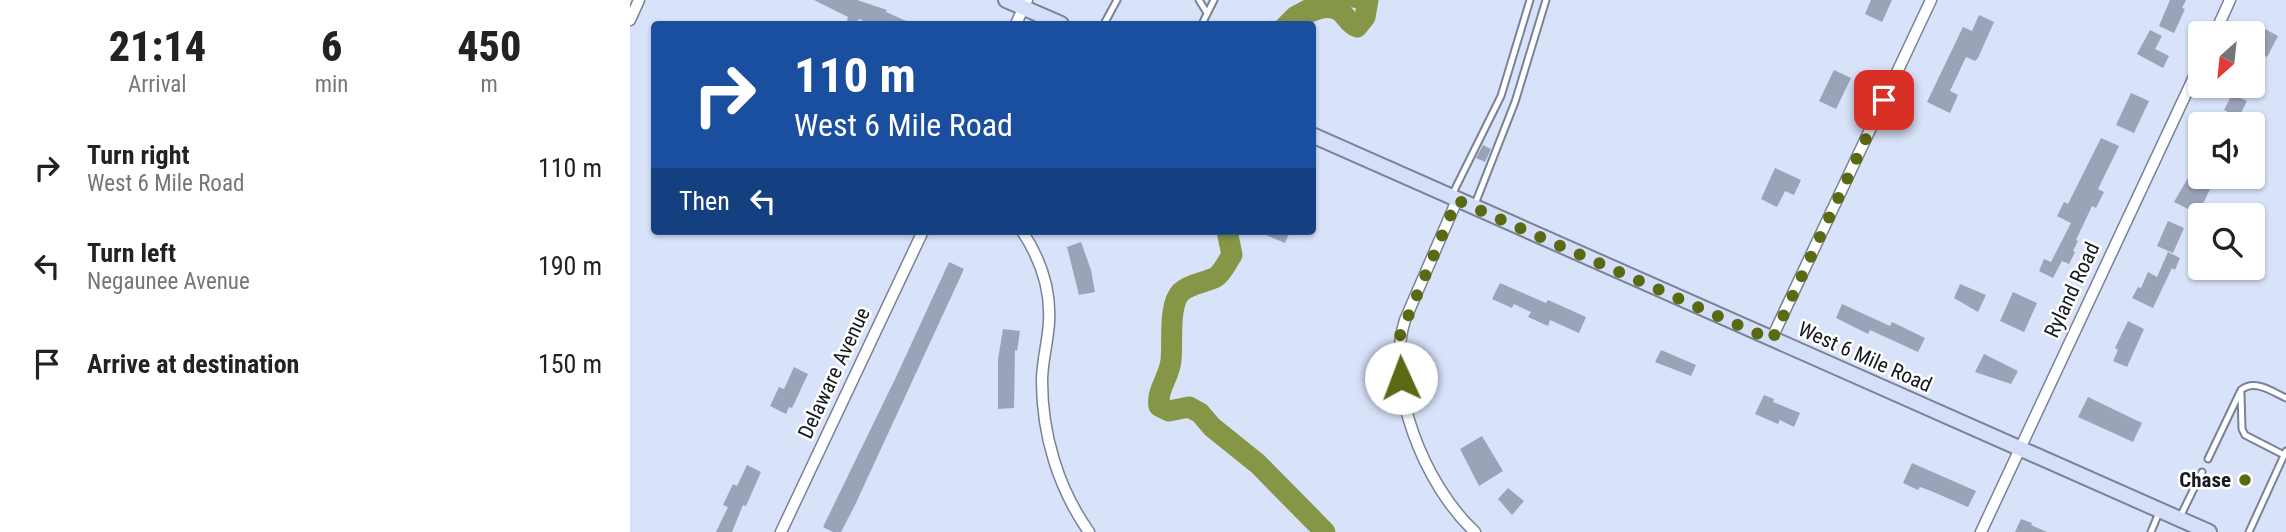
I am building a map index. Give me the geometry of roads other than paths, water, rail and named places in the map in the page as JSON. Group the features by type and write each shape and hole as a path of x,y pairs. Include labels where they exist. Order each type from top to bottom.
{"main road":[{"path":"1006,0 1025,4 1056,21"},
{"name":"West 6 Mile Road","path":"1316,137 2200,530"}],"street":[{"path":"630,20 639,0"},
{"path":"1772,340 1931,0"},
{"path":"2220,21 2230,0"},
{"path":"1017,21 1025,4"},
{"name":"Ryland Road","path":"1982,532 2018,449 2188,89"},
{"path":"1454,198 1399,338 1400,366 1406,411 1434,478 1449,502 1475,532"},
{"name":"Delaware Avenue","path":"781,532 921,235"},
{"path":"1025,235 1043,272 1049,307 1042,378 1046,433 1065,489 1077,516 1089,532"}],"lane":[{"path":"1106,21 1116,0"},
{"path":"1199,0 1207,13"},
{"path":"1203,21 1214,0"},
{"path":"1454,198 1501,96 1530,0"},
{"path":"1474,207 1515,102 1546,0"},
{"path":"1501,96 1515,102"},
{"path":"2208,459 2241,390 2247,385 2254,384 2286,398"},
{"path":"2241,390 2242,429 2245,435 2285,453 2249,532"},
{"path":"2179,519 2202,472"},
{"path":"2151,532 2160,510"}],"waterway":[{"path":"1294,21 1315,10 1329,8 1341,12 1357,27 1365,17 1368,0"},
{"path":"1228,235 1232,255 1223,270 1216,277 1185,289 1177,298 1173,315 1170,366 1159,395 1159,406 1169,411 1189,407 1200,413 1212,427 1258,464 1325,532"}],"place":[{"name":"Chase","path":"2245,480"}]}
